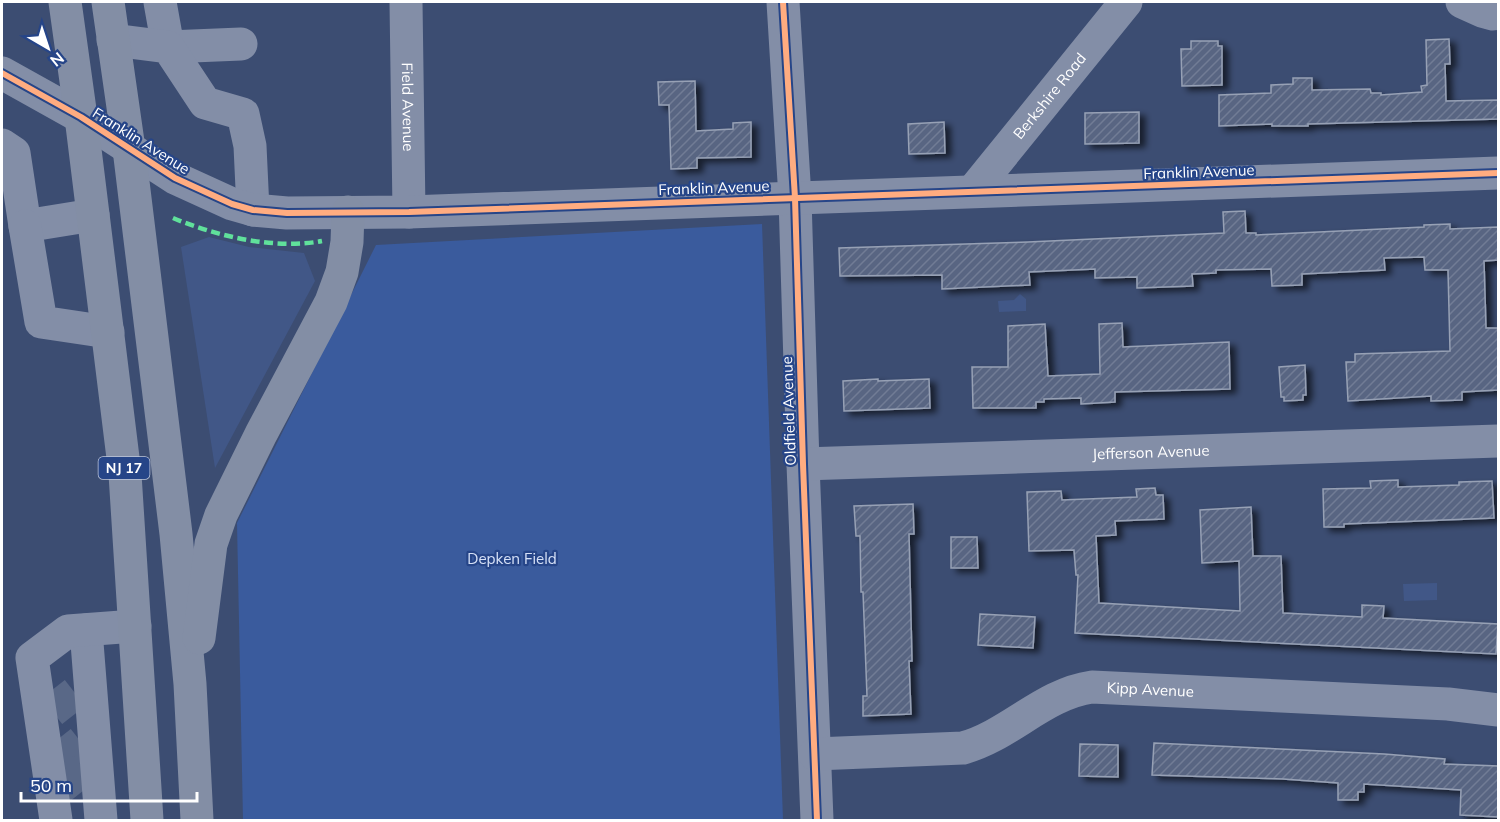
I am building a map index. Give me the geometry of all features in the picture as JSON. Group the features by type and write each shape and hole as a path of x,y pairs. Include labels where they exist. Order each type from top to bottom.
{"highway":[{"name":"NJ 17","path":"65,2 125,474 147,820"},
{"name":"NJ 17","path":"108,2 129,149 176,534 190,684 196,820"},
{"path":"190,684 203,614 211,544 221,515 334,295 342,272 347,242 348,212"}],"street":[{"path":"160,2 168,47 205,103 243,114 250,146 253,210"},
{"name":"Field Avenue","path":"406,2 409,212"},
{"name":"Oldfield Avenue","path":"783,2 795,198 802,464 817,820"},
{"name":"Berkshire Road","path":"973,191 1126,2"},
{"path":"1462,2 1493,14"},
{"path":"113,40 168,47 241,44"},
{"name":"Franklin Avenue","path":"2,73 81,117 175,178 209,195 253,210 287,213 409,212 1498,173"},
{"path":"2,145 14,153 41,322 108,332"},
{"path":"25,226 93,215"},
{"name":"Jefferson Avenue","path":"802,464 1498,441"},
{"path":"65,682 135,626"},
{"path":"65,682 70,771 101,820"},
{"path":"65,682 70,771"},
{"name":"Kipp Avenue","path":"815,754 963,748 982,743 1057,697 1077,689 1092,687 1448,704 1498,710"}],"green space":[{"name":"Depken Field","path":"762,224 783,820 243,820 237,523 376,245"}],"shaded area":[{"path":"209,237 249,247 304,253 315,281 215,468 181,247"},
{"path":"1020,294 1026,299 1026,311 999,312 998,301 1014,300"},
{"path":"1437,583 1437,600 1404,601 1403,584"}],"building":[{"path":"1449,39 1450,64 1445,64 1446,101 1498,100 1498,119 1308,124 1308,126 1272,126 1272,124 1219,126 1219,95 1271,93 1271,85 1293,84 1293,78 1312,78 1312,90 1370,89 1371,93 1381,93 1381,95 1422,92 1421,86 1427,85 1426,40"},
{"path":"1191,41 1218,41 1218,46 1222,46 1222,85 1182,86 1181,49 1191,49"},
{"path":"695,81 696,131 733,129 733,123 751,122 751,157 697,158 697,168 671,169 669,105 659,105 658,82"},
{"path":"1139,112 1139,143 1085,144 1085,113"},
{"path":"944,122 945,153 909,154 908,124"},
{"path":"1245,211 1246,233 1256,233 1256,235 1450,224 1450,229 1498,227 1498,260 1484,261 1486,328 1498,328 1498,390 1462,392 1462,400 1431,401 1431,396 1348,401 1346,362 1355,362 1355,354 1450,351 1448,270 1425,270 1424,257 1384,258 1385,270 1302,274 1302,285 1272,286 1271,269 1216,270 1216,273 1192,274 1193,286 1137,288 1137,277 1095,278 1095,269 1029,272 1030,285 942,289 942,275 840,276 839,248 1224,233 1223,212"},
{"path":"1122,323 1123,347 1229,342 1230,389 1115,392 1115,402 1081,404 1081,398 1044,399 1044,402 1036,402 1036,408 973,408 972,367 1008,367 1008,326 1045,324 1048,376 1100,374 1099,324"},
{"path":"1305,365 1306,395 1303,395 1303,400 1284,401 1284,397 1281,397 1279,367"},
{"path":"878,379 878,381 929,379 930,408 844,411 843,381"},
{"path":"1398,480 1398,487 1459,485 1459,482 1492,481 1494,518 1344,524 1344,527 1324,527 1323,489 1371,488 1370,481"},
{"path":"1155,488 1156,495 1163,495 1164,519 1115,521 1116,535 1096,536 1099,603 1240,611 1239,561 1202,563 1200,510 1251,507 1253,556 1281,556 1283,613 1362,617 1362,605 1384,606 1383,618 1498,624 1496,654 1075,633 1078,575 1076,575 1074,550 1029,551 1027,492 1061,491 1062,500 1137,497 1136,489"},
{"path":"913,504 914,534 909,534 911,714 863,716 863,696 867,696 863,592 861,592 860,536 856,536 854,506"},
{"path":"951,537 977,537 978,568 951,568"},
{"path":"980,614 1035,617 1033,648 978,645"},
{"path":"1154,743 1384,754 1445,759 1444,764 1498,766 1498,817 1460,815 1461,790 1364,784 1364,792 1358,792 1358,800 1338,800 1338,783 1152,775"},
{"path":"1080,744 1118,745 1118,777 1079,776"}],"tunnel":[{"path":"52,711 75,693"},
{"path":"57,761 81,742"},
{"path":"60,788 84,769"}],"marked path":[{"path":"173,218 246,240 285,244 322,241"}],"cycle path":[{"path":"783,2 795,198 817,820"},
{"path":"2,73 81,117 175,178 232,204 253,210 287,213 409,212 1498,173"}]}
